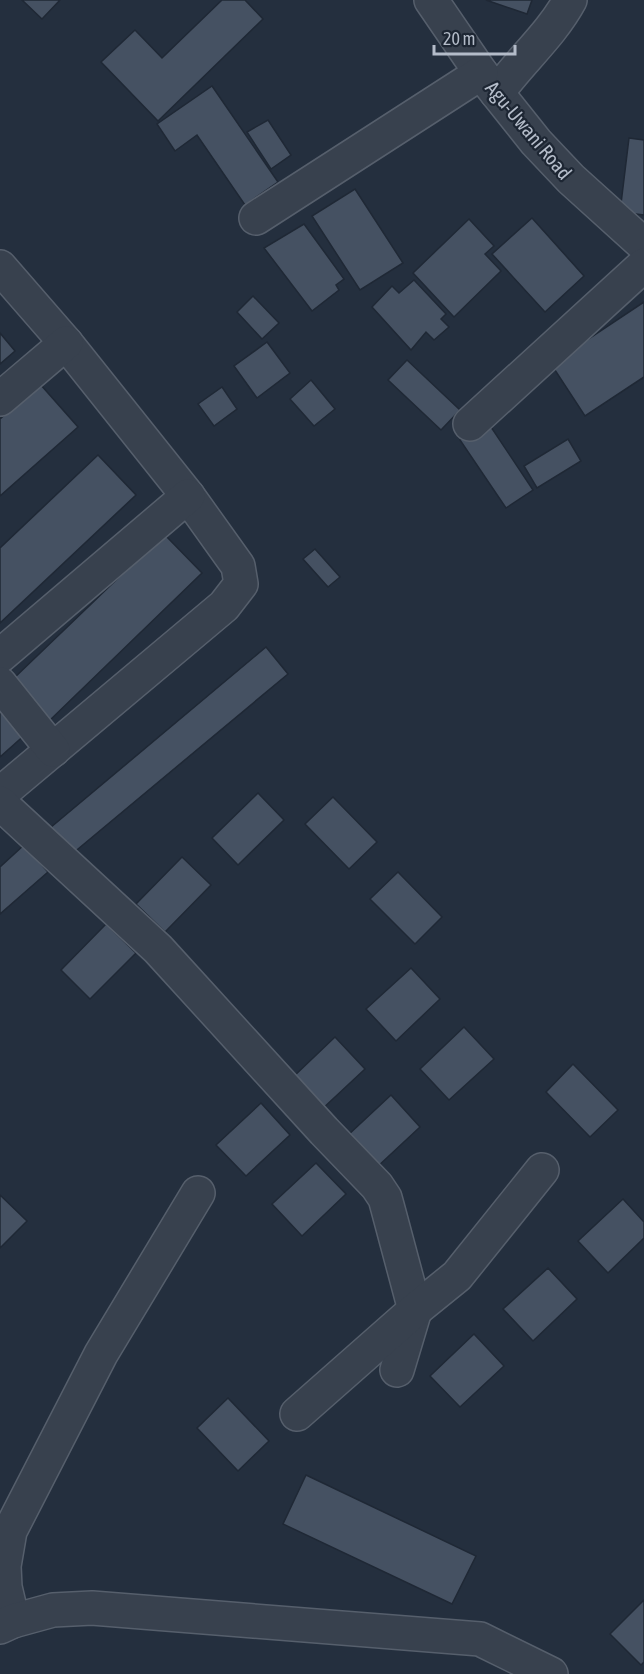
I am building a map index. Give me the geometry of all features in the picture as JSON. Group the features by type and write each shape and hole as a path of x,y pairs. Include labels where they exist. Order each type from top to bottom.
{"street":[{"name":"Agu-Uwani Road","path":"431,0 489,83 536,142 571,179 644,245"},
{"path":"256,218 489,83 512,72 549,31 570,0"},
{"path":"470,424 603,305 644,265"},
{"path":"0,267 66,343 188,496 238,566 241,584 224,606 0,794"},
{"path":"0,399 66,343"},
{"path":"0,656 188,496"},
{"path":"0,684 53,750"},
{"path":"0,803 158,949 377,1186 388,1209 415,1311 397,1370"},
{"path":"297,1414 457,1276 470,1263 542,1170"},
{"path":"198,1193 101,1354 5,1522 4,1566 7,1624 53,1610 92,1608 480,1639 551,1674"}],"building":[{"path":"22,0 60,0 42,19"},
{"path":"222,0 245,0 263,19 158,121 101,62 135,30 162,58"},
{"path":"486,0 532,0 527,14"},
{"path":"212,86 278,182 245,205 197,135 175,151 157,124"},
{"path":"268,120 291,155 271,169 247,132"},
{"path":"629,138 644,140 644,215 620,212"},
{"path":"355,189 403,263 360,290 312,216"},
{"path":"532,218 584,276 545,312 492,254"},
{"path":"469,219 494,246 485,254 501,271 454,317 413,273"},
{"path":"304,224 344,279 336,285 339,290 312,311 264,248"},
{"path":"414,280 446,314 441,319 449,327 434,340 426,332 411,350 372,307 392,286 399,293"},
{"path":"253,296 279,323 262,339 237,312"},
{"path":"644,302 644,377 585,416 551,364"},
{"path":"0,333 15,351 0,364"},
{"path":"267,342 290,373 257,398 234,366"},
{"path":"407,360 460,410 441,430 388,380"},
{"path":"311,380 335,409 314,426 290,399"},
{"path":"40,384 78,427 0,496 0,419"},
{"path":"222,387 237,409 214,426 198,404"},
{"path":"487,421 533,490 506,508 460,440"},
{"path":"568,439 581,461 537,488 524,466"},
{"path":"98,455 136,495 0,623 0,548"},
{"path":"164,534 202,573 49,721 11,681"},
{"path":"315,549 340,577 328,587 303,559"},
{"path":"266,647 288,674 72,854 50,828"},
{"path":"0,699 28,732 0,757"},
{"path":"258,793 284,820 238,865 212,838"},
{"path":"333,797 377,842 349,869 305,824"},
{"path":"24,845 48,872 0,914 0,867"},
{"path":"182,857 211,885 165,932 136,904"},
{"path":"398,872 442,917 415,944 370,899"},
{"path":"106,924 136,953 90,999 61,970"},
{"path":"411,968 440,999 396,1041 366,1009"},
{"path":"464,1027 494,1059 449,1100 420,1069"},
{"path":"335,1037 365,1069 320,1111 291,1079"},
{"path":"573,1064 618,1110 590,1137 546,1092"},
{"path":"391,1095 420,1127 376,1168 346,1137"},
{"path":"261,1103 290,1135 246,1176 216,1145"},
{"path":"316,1163 346,1194 302,1236 272,1204"},
{"path":"0,1195 27,1221 0,1248"},
{"path":"623,1199 644,1222 644,1238 608,1273 578,1241"},
{"path":"548,1268 577,1299 533,1341 503,1309"},
{"path":"474,1334 504,1366 460,1407 430,1376"},
{"path":"228,1398 269,1441 238,1471 197,1428"},
{"path":"306,1475 476,1556 452,1604 283,1524"},
{"path":"644,1600 644,1662 641,1665 610,1634"}]}
